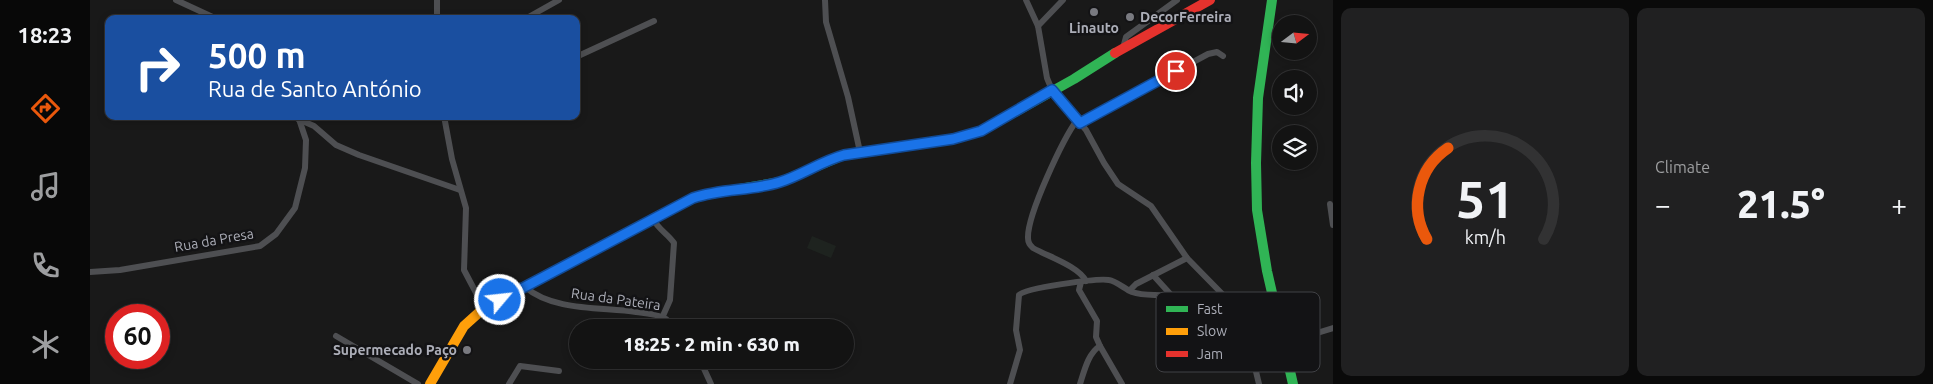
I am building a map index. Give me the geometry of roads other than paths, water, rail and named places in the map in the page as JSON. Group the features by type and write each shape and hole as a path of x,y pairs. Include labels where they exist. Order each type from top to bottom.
{"main road":[{"path":"430,384 464,326 484,308 693,198 710,192 764,186 781,182 832,158 860,152 953,139 981,131 1074,79 1123,48 1210,0"},
{"path":"1271,292 1257,210 1256,163 1258,98 1272,0"},
{"path":"1295,372 1299,384"}],"street":[{"path":"176,0 208,15"},
{"path":"437,0 437,15"},
{"path":"532,15 559,0"},
{"path":"825,0 826,22 848,97 860,152"},
{"path":"1026,0 1038,26 1046,78 1052,90 1086,130 1118,184 1151,206 1187,258 1220,292"},
{"path":"1038,26 1063,0"},
{"path":"1123,48 1126,37 1177,0"},
{"path":"580,55 654,21"},
{"path":"1122,384 1096,336 1097,321 1080,290 1084,282 1082,274 1030,245 1028,238 1030,222 1069,131 1079,122 1208,54 1217,52 1223,56"},
{"name":"Rua da Presa","path":"90,272 120,270 260,246 276,234 295,208 305,168 306,140 299,120"},
{"path":"302,120 314,126 336,146 460,190"},
{"path":"445,120 452,159 466,208 464,270 484,308"},
{"path":"1330,204 1333,225"},
{"path":"653,219 656,226 671,238 674,243 670,300 662,318"},
{"path":"1130,290 1136,284 1187,258"},
{"path":"1153,275 1169,292"},
{"path":"1010,384 1020,350 1016,330 1018,294 1022,291 1110,280 1130,290 1147,296 1156,296"},
{"name":"Rua da Pateira","path":"525,287 535,295 549,301 568,305 646,313 662,318"},
{"path":"1320,332 1333,328"},
{"path":"336,336 418,384"},
{"path":"1080,384 1090,357 1095,349 1100,346"},
{"path":"509,384 520,366 559,371"},
{"path":"704,369 711,384"}],"place":[{"name":"Linauto","path":"1094,12"},
{"name":"DecorFerreira","path":"1130,17"},
{"name":"Supermecado Paço","path":"467,350"}]}
